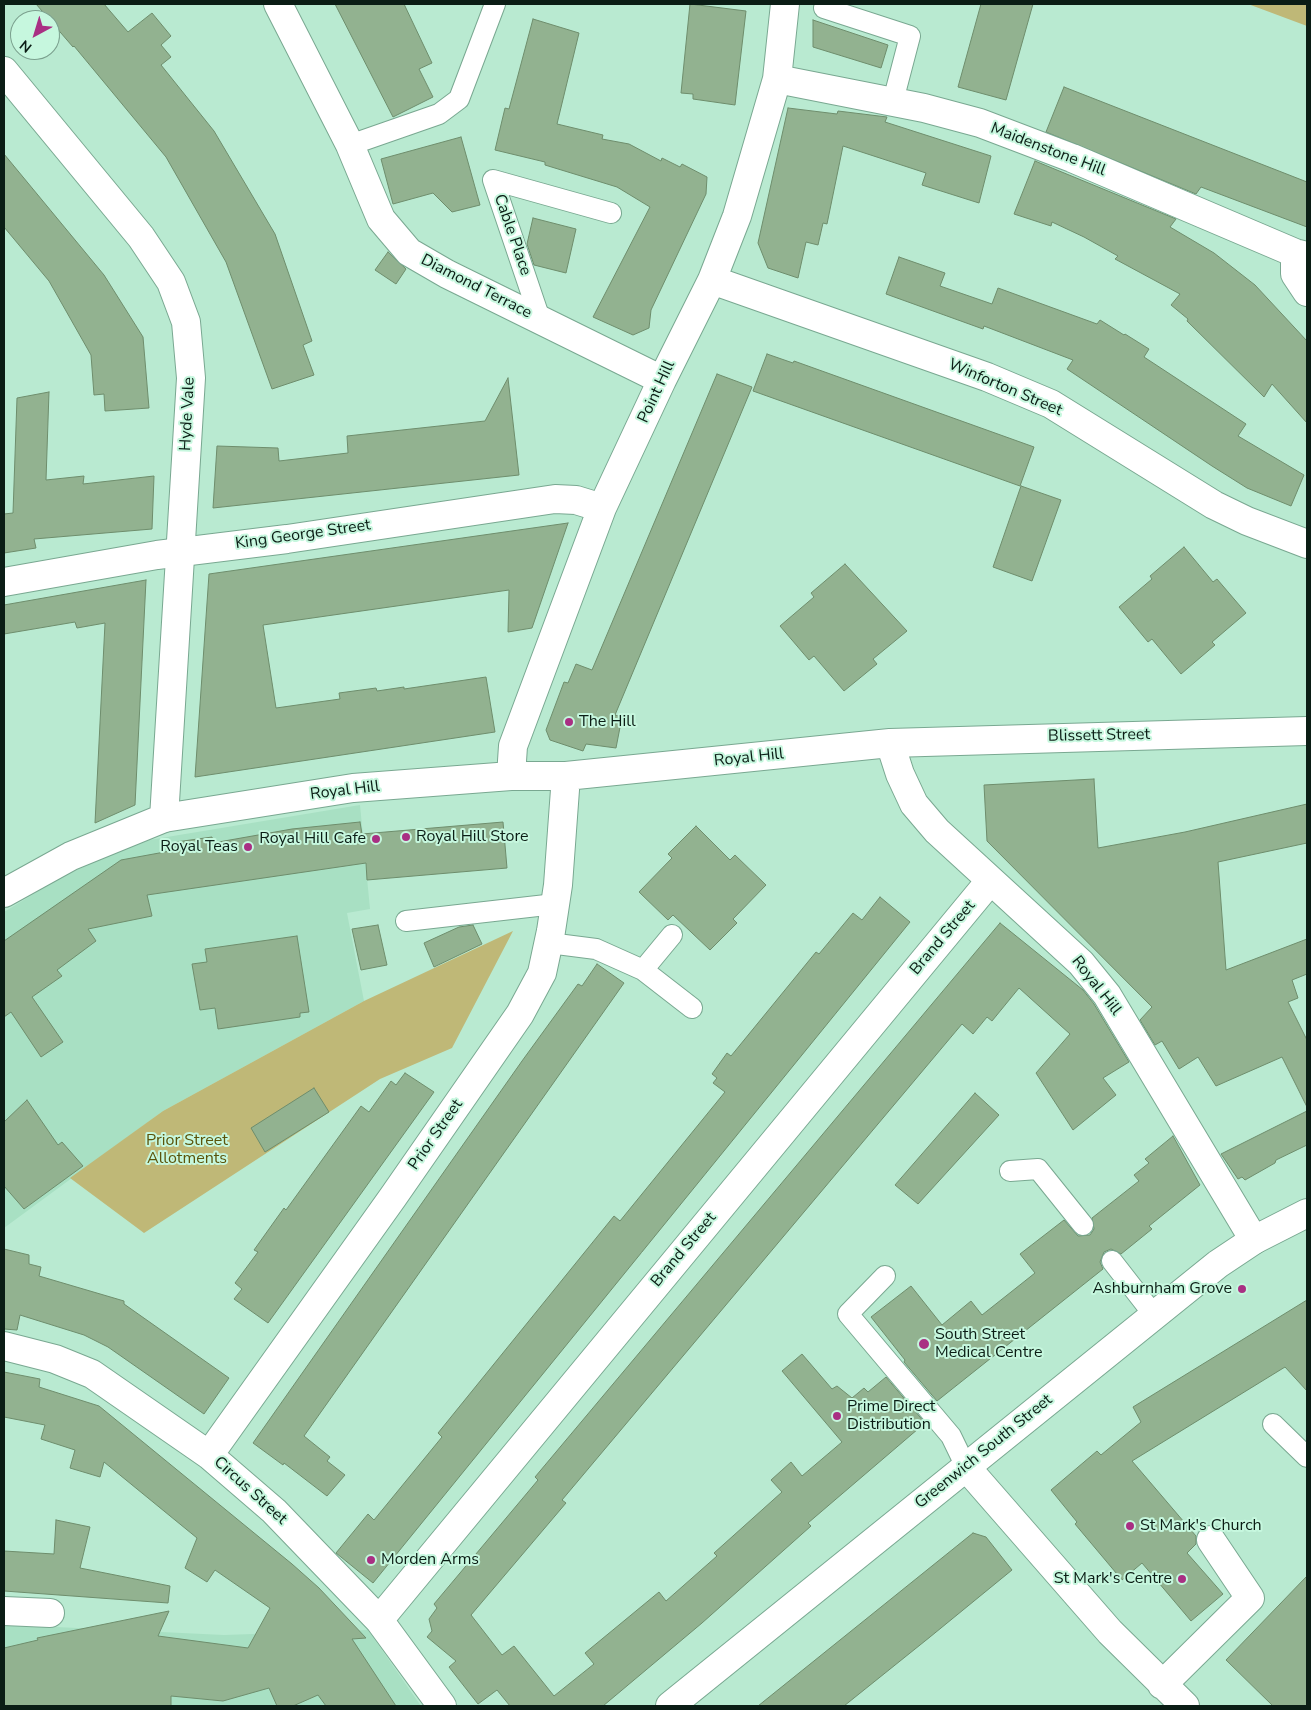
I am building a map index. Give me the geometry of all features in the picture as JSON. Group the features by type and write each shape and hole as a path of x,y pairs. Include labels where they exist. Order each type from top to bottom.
{"street":[{"name":"Diamond Terrace","path":"278,4 350,145 381,219 409,252 447,274 662,380"},
{"name":"Point Hill","path":"511,776 514,746 602,508 662,380 712,280 737,216 777,79 785,4"},
{"name":"Hyde Vale","path":"4,71 142,237 170,282 186,322 190,378 164,818"},
{"name":"Maidenstone Hill","path":"777,79 893,101 980,123 1054,151 1301,255"},
{"path":"1301,255 1295,274 1307,292"},
{"name":"Winforton Street","path":"712,280 988,377 1051,404 1214,506 1307,544"},
{"name":"King George Street","path":"4,582 180,552 287,539 555,499 576,500 602,508"},
{"name":"Blissett Street","path":"890,743 998,738 1307,731"},
{"name":"Royal Hill","path":"4,893 71,856 164,818 353,788 511,776 566,776 890,743 900,774 914,804 937,831 1082,963 1107,995 1254,1240"},
{"name":"Prior Street","path":"209,1455 393,1197 520,1014 542,973 555,904 566,776"},
{"name":"Brand Street","path":"379,1620 990,880"},
{"name":"Greenwich South Street","path":"670,1706 1218,1264 1254,1240 1305,1218"},
{"name":"Circus Street","path":"4,1346 55,1359 92,1374 147,1410 209,1455 274,1511 379,1620 442,1706"},
{"path":"966,1467 1110,1632 1185,1706"},
{"path":"1162,1685 1250,1598 1211,1540"},
{"path":"4,1611 50,1613"}],"lane":[{"path":"350,145 439,114 458,99 495,4"},
{"path":"824,8 910,36 893,101"},
{"name":"Cable Place","path":"540,319 493,180 610,213"},
{"path":"406,921 555,904"},
{"path":"643,970 672,935"},
{"path":"549,943 596,949 643,970 692,1008"},
{"path":"1010,1171 1038,1169 1083,1225"},
{"path":"1112,1261 1154,1315"},
{"path":"885,1276 848,1314 951,1436 966,1467"},
{"path":"1273,1424 1307,1458"}],"shaded area":[{"path":"360,805 370,909 347,913 364,1001 163,1111 4,1228 4,912 60,878 113,853 149,840"},
{"path":"4,1621 56,1627 224,1635 368,1630 421,1706 4,1706"}],"green space":[{"path":"1248,4 1307,4 1307,26"},
{"name":"Prior Street Allotments","path":"513,931 452,1048 380,1079 144,1233 70,1178 163,1111 364,1001"}],"building":[{"path":"36,4 104,4 128,32 152,13 171,36 161,45 171,57 161,65 214,131 275,234 312,341 303,345 314,375 272,389 226,262 166,157 74,46 60,32 60,10 41,10"},
{"path":"335,4 404,4 432,63 419,69 433,97 393,117"},
{"path":"690,4 746,11 735,105 693,99 693,94 681,93"},
{"path":"981,4 1033,4 1006,100 958,87"},
{"path":"533,19 579,33 557,124 603,135 602,139 629,144 661,161 662,158 680,167 682,164 707,177 706,194 651,310 649,328 633,335 593,317 650,207 617,187 545,165 545,162 495,150 505,108 509,109"},
{"path":"813,20 888,45 881,68 813,47"},
{"path":"1064,87 1307,182 1307,227 1201,187 1196,194 1046,132"},
{"path":"788,108 837,114 838,111 887,117 885,122 991,156 979,203 922,185 926,173 843,146 827,224 823,223 818,245 806,242 798,278 768,268 758,243"},
{"path":"461,137 480,205 452,212 433,193 393,204 381,159"},
{"path":"4,154 104,275 143,337 149,408 105,411 104,394 94,395 91,355 49,281 4,227"},
{"path":"1035,161 1176,219 1170,227 1214,253 1255,285 1307,341 1307,423 1272,384 1264,397 1187,321 1188,319 1171,305 1180,294 1115,259 1118,256 1084,237 1052,222 1051,226 1014,214"},
{"path":"533,218 576,229 566,273 534,265 527,244"},
{"path":"388,252 406,269 396,284 375,270"},
{"path":"899,257 945,273 940,286 992,304 998,288 1097,324 1100,320 1149,349 1144,357 1246,424 1238,436 1304,475 1291,506 1247,488 1067,369 1073,360 984,326 983,329 886,294"},
{"path":"767,354 793,363 794,361 1034,447 1020,486 753,391"},
{"path":"717,374 752,387 615,715 622,717 616,748 586,744 583,751 550,740 546,730 564,682 568,683 576,664 592,670"},
{"path":"508,378 519,475 213,508 217,446 278,448 279,461 348,453 347,436 485,421"},
{"path":"49,392 46,480 84,476 83,484 154,476 152,529 34,539 36,548 4,553 4,514 13,513 17,398"},
{"path":"1021,486 1061,500 1032,581 993,567"},
{"path":"568,523 532,628 508,632 509,590 263,625 276,708 340,699 339,693 376,688 377,691 404,687 404,689 486,677 495,732 195,777 209,574"},
{"path":"1184,547 1213,582 1217,579 1246,613 1212,642 1215,645 1181,674 1152,639 1148,642 1119,607 1152,579 1150,576"},
{"path":"845,564 907,631 873,659 877,664 844,691 814,656 809,660 780,626 814,597 811,593"},
{"path":"146,580 135,805 95,823 105,623 77,628 75,622 4,634 4,605"},
{"path":"1094,779 1098,848 1185,832 1307,804 1307,843 1218,862 1226,970 1307,939 1307,974 1292,980 1298,998 1288,1002 1307,1040 1307,1107 1282,1057 1216,1086 1198,1057 1179,1069 1162,1041 1155,1045 1140,1020 1152,1007 987,841 984,785"},
{"path":"360,822 362,834 503,822 507,868 367,880 366,863 147,895 152,916 88,929 96,941 57,970 62,976 32,997 63,1042 41,1057 11,1012 4,1017 4,941 121,860 170,851 169,843 212,837 213,843 292,829"},
{"path":"696,826 730,860 735,855 766,885 733,919 737,923 710,950 673,915 668,920 639,892 672,858 668,854"},
{"path":"880,897 910,922 373,1583 336,1553 368,1514 374,1520 442,1437 438,1433 614,1216 620,1221 725,1092 713,1083 717,1078 712,1074 727,1053 731,1056 816,952 819,954 853,913 862,920"},
{"path":"1000,923 1083,990 1094,1004 1129,1062 1103,1078 1116,1095 1073,1130 1036,1073 1070,1034 1019,988 992,1021 987,1017 973,1034 962,1024 562,1500 566,1503 471,1615 502,1655 514,1646 554,1696 594,1664 585,1653 659,1592 666,1601 717,1556 714,1553 782,1492 771,1480 791,1462 802,1476 842,1442 782,1371 802,1354 832,1389 837,1386 852,1398 864,1388 868,1392 886,1377 925,1423 808,1523 811,1526 702,1623 603,1706 510,1706 497,1690 478,1704 449,1667 456,1661 427,1637 432,1631 429,1619 437,1608 434,1604 538,1480 535,1477"},
{"path":"378,925 387,965 361,970 352,929"},
{"path":"473,925 482,944 434,967 424,943 459,927"},
{"path":"297,936 309,1012 300,1013 300,1017 218,1029 215,1008 200,1010 192,964 207,962 205,949"},
{"path":"597,964 624,983 304,1436 330,1457 327,1461 345,1475 327,1496 284,1463 283,1465 253,1443 522,1061 578,984 582,986"},
{"path":"405,1073 434,1092 268,1323 234,1299 242,1289 235,1283 258,1252 254,1250 284,1208 286,1210 361,1106 369,1112 391,1081 396,1085"},
{"path":"314,1088 329,1112 265,1152 251,1128"},
{"path":"975,1093 999,1115 918,1204 895,1185"},
{"path":"27,1100 58,1145 62,1142 83,1166 24,1209 4,1186 4,1122"},
{"path":"1307,1111 1307,1145 1276,1160 1275,1163 1245,1180 1242,1177 1238,1179 1221,1154"},
{"path":"1173,1136 1200,1185 1149,1226 1152,1229 1121,1254 1111,1249 1104,1252 1100,1262 1103,1269 937,1401 904,1362 905,1360 871,1317 911,1286 942,1325 971,1301 982,1315 1035,1273 1020,1254 1064,1220 1078,1236 1090,1235 1094,1229 1092,1218 1139,1181 1134,1175 1149,1163 1145,1159"},
{"path":"4,1249 29,1255 29,1264 41,1267 39,1276 124,1301 124,1304 229,1378 204,1414 108,1347 84,1335 20,1315 17,1330 4,1329"},
{"path":"1307,1300 1307,1391 1285,1367 1132,1461 1196,1536 1196,1544 1187,1553 1223,1594 1191,1621 1142,1563 1122,1580 1075,1524 1077,1522 1051,1490 1097,1451 1101,1455 1141,1422 1133,1407"},
{"path":"4,1372 40,1379 39,1387 99,1406 292,1564 319,1588 366,1638 352,1639 396,1706 326,1706 318,1695 293,1706 277,1706 269,1688 223,1701 171,1696 171,1706 4,1706 4,1648 38,1640 37,1638 169,1611 158,1636 248,1648 270,1608 215,1570 207,1582 185,1568 197,1538 104,1462 100,1477 70,1468 75,1450 41,1439 45,1425 4,1417"},
{"path":"56,1520 90,1527 80,1568 170,1586 168,1603 4,1591 4,1551 54,1554"},
{"path":"973,1533 986,1537 1012,1570 930,1637 844,1706 758,1706"},
{"path":"1307,1576 1307,1706 1273,1706 1226,1660"}],"place":[{"name":"The Hill","path":"569,722"},
{"name":"Royal Hill Store","path":"406,837"},
{"name":"Royal Hill Cafe","path":"376,839"},
{"name":"Royal Teas","path":"248,847"},
{"name":"Ashburnham Grove","path":"1242,1289"},
{"name":"South Street Medical Centre","path":"924,1344"},
{"name":"Prime Direct Distribution","path":"837,1416"},
{"name":"St Mark's Church","path":"1130,1526"},
{"name":"Morden Arms","path":"371,1560"},
{"name":"St Mark's Centre","path":"1182,1579"}]}
